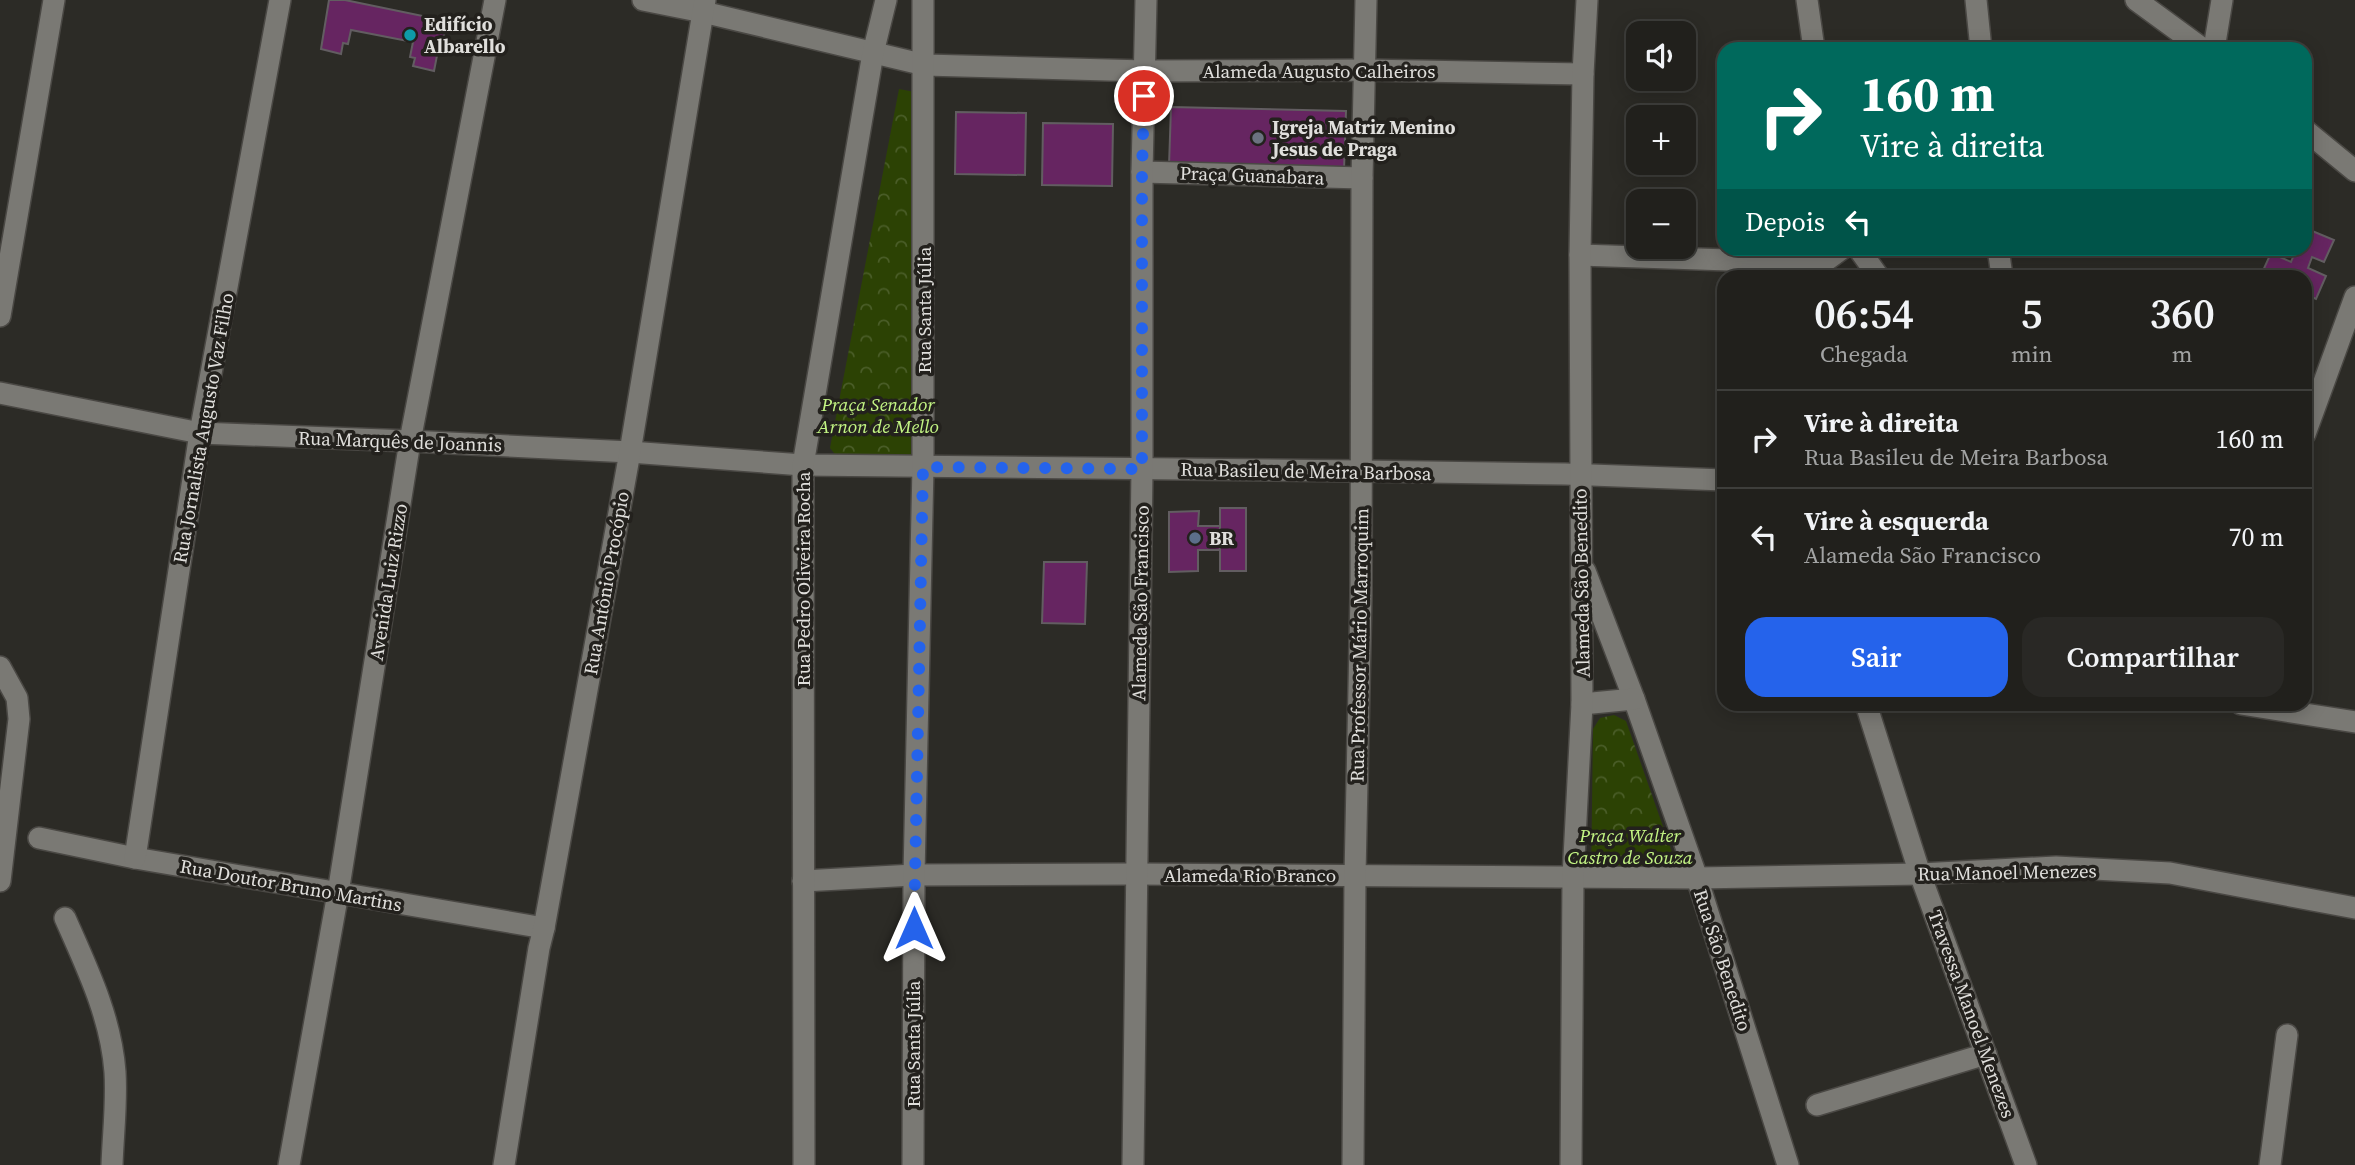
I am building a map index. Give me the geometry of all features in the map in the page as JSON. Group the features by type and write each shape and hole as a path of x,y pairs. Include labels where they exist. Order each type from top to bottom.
{"street":[{"path":"0,316 54,0"},
{"name":"Rua Jornalista Augusto Vaz Filho","path":"135,859 200,433 280,0"},
{"name":"Avenida Luiz Rizzo","path":"289,1165 338,893 410,441 495,0"},
{"name":"Alameda Augusto Calheiros","path":"643,0 704,6 925,65 1145,71 1365,70 1583,74"},
{"name":"Rua Pedro Oliveira Rocha","path":"804,1165 803,465 873,53 886,0"},
{"name":"Rua Santa Júlia","path":"913,1165 914,875 923,467 923,0"},
{"name":"Alameda São Francisco","path":"1133,1165 1146,0"},
{"name":"Rua Professor Mário Marroquim","path":"1353,1165 1366,0"},
{"name":"Alameda São Benedito","path":"1571,1165 1573,877 1582,704 1580,255 1587,0"},
{"path":"1807,0 1813,42"},
{"path":"1976,0 1980,42"},
{"path":"2136,0 2193,42"},
{"path":"2215,42 2222,0"},
{"name":"Rua Antônio Procópio","path":"504,1165 539,948 630,452 704,6"},
{"path":"2312,136 2355,171"},
{"name":"Praça Guanabara","path":"1142,172 1362,178"},
{"path":"1580,255 1814,264 1832,256"},
{"path":"2312,415 2355,296"},
{"name":"Rua Marquês de Joannis","path":"0,393 200,433 630,452 803,465"},
{"name":"Rua Basileu de Meira Barbosa","path":"803,465 1362,471 1717,480"},
{"name":"Rua São Benedito","path":"1581,559 1697,878 1788,1165"},
{"path":"0,667 18,698 19,719 0,881"},
{"path":"1582,704 1634,699"},
{"name":"Travessa Manoel Menezes","path":"1868,711 1920,874 2026,1165"},
{"path":"2285,711 2355,722"},
{"name":"Rua Doutor Bruno Martins","path":"39,838 135,859 544,928"},
{"name":"Rua Manoel Menezes","path":"1697,878 1920,874 2056,867 2170,873 2355,908"},
{"name":"Alameda Rio Branco","path":"803,881 914,875 1136,874 1697,878"},
{"path":"65,918 93,981 110,1035 115,1074 112,1165"},
{"path":"2270,1165 2287,1035"},
{"path":"1817,1105 1986,1054"}],"green space":[{"name":"Praça Senador Arnon de Mello","path":"899,89 931,95 919,447 912,457 838,458 830,448"},
{"name":"Praça Walter Castro de Souza","path":"1614,715 1626,721 1680,875 1591,883 1593,729 1600,718"}],"building":[{"name":"Edifício Albarello","path":"329,0 345,0 447,21 434,71 413,66 415,58 410,57 413,42 351,30 348,44 343,43 341,54 321,49"},
{"name":"Igreja Matriz Menino Jesus de Praga","path":"1171,107 1346,111 1344,170 1169,166"},
{"path":"956,112 1026,113 1025,175 955,174"},
{"path":"1043,123 1113,124 1112,186 1042,185"},
{"path":"2312,231 2334,240 2324,262 2312,257 2308,268 2326,276 2316,299 2312,297 2312,270 2263,270 2270,256 2278,256 2291,262 2293,256 2312,256"},
{"path":"1220,508 1246,508 1246,571 1220,571"},
{"name":"BR","path":"1199,511 1198,526 1220,526 1220,550 1198,550 1198,571 1169,572 1169,512"},
{"path":"1044,562 1087,562 1085,624 1042,623"}],"place":[{"name":"Edifício Albarello","path":"410,35"},
{"name":"Igreja Matriz Menino Jesus de Praga","path":"1258,138"},
{"name":"BR","path":"1195,538"}],"route":[{"path":"914,928 923,467 1142,469 1144,96"}]}
